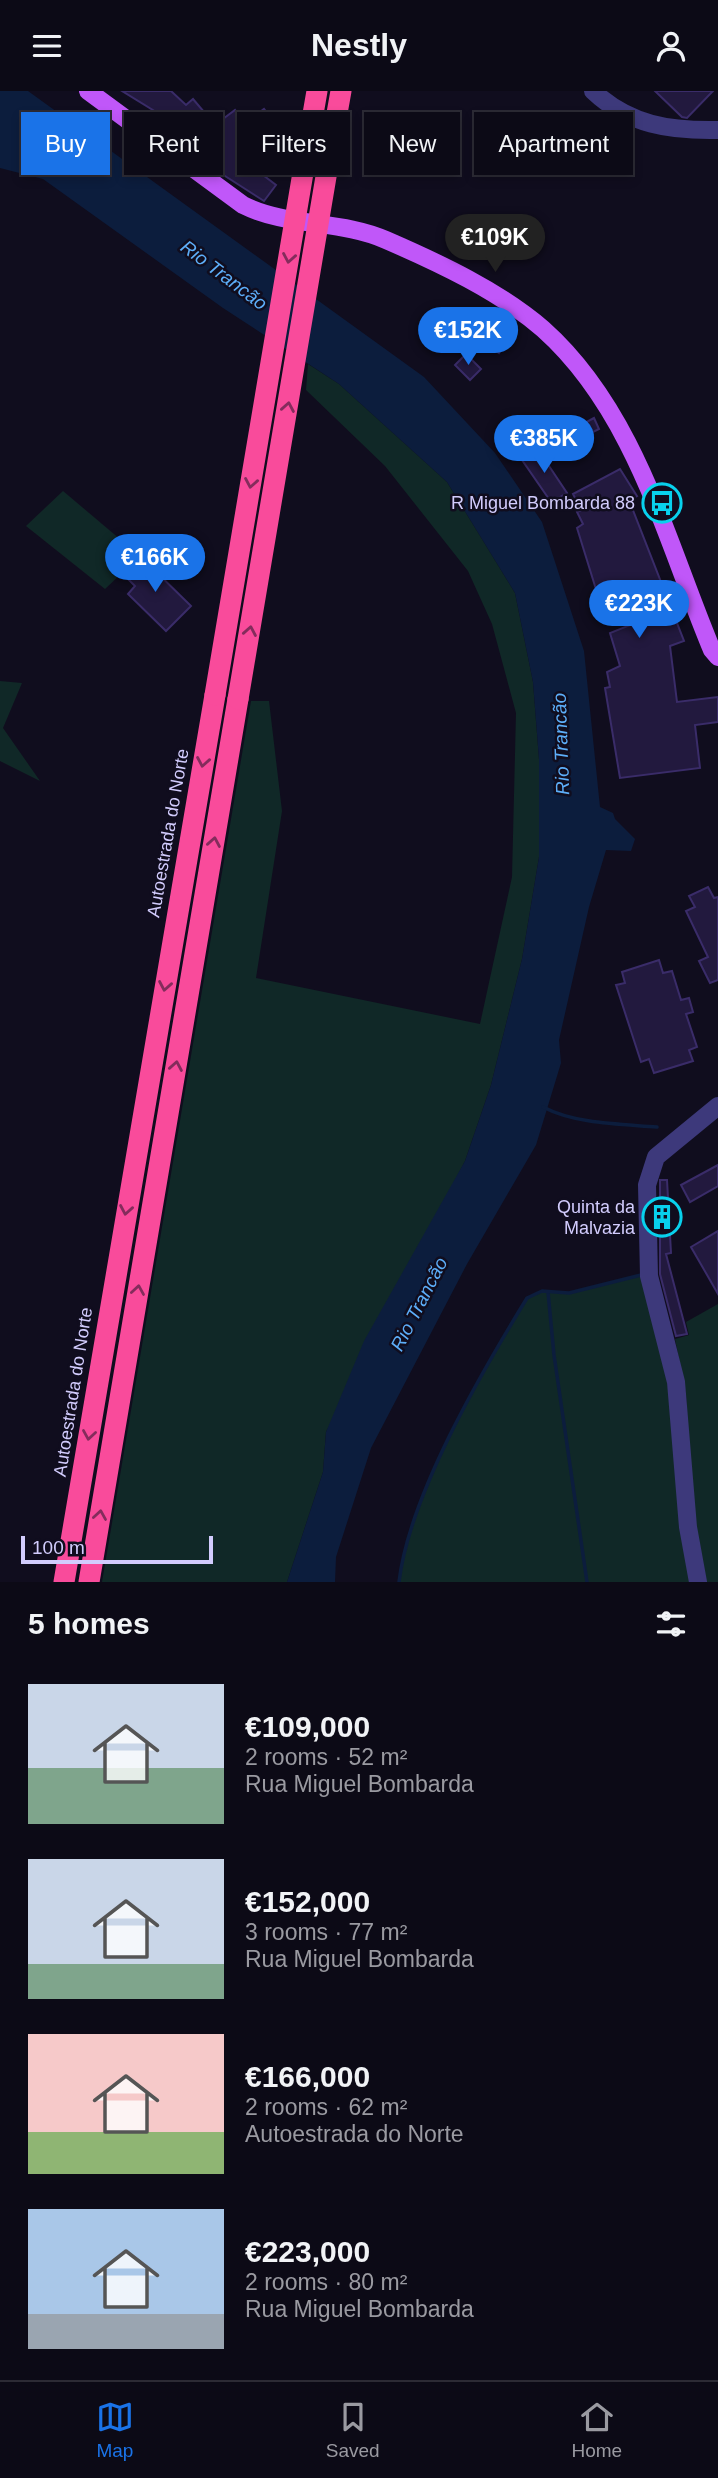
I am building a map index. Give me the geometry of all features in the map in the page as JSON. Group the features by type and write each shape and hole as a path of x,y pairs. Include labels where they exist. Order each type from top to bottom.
{"highway":[{"name":"Autoestrada do Norte","path":"64,1582 317,91"},
{"path":"89,1582 341,91"}],"main road":[{"path":"88,91 243,205 266,214 358,230 385,239 484,290 540,327 578,366 619,427 649,491 712,650 718,657"}],"street":[{"path":"593,91 628,117 654,126 686,131 718,130"},
{"path":"698,1582 688,1527 676,1382 649,1276 647,1185 656,1157 718,1107"}],"green space":[{"path":"308,364 339,384 447,482 515,593 533,682 539,759 539,857 522,959 491,1085 465,1161 326,1432 323,1472 287,1582 102,1582 251,701 269,701 282,811 256,978 480,1024 512,877 516,713 492,624 468,571 385,466 306,390"},
{"path":"63,491 140,556 105,589 26,526"},
{"path":"0,681 22,683 3,728 40,781 0,761"},
{"path":"641,1275 662,1340 693,1582 399,1582 405,1548 417,1512 449,1436 527,1298 542,1291 569,1293"},
{"path":"718,1304 718,1582 704,1582 692,1511 686,1394 675,1339 689,1335 686,1322"}],"water":[{"path":"0,91 28,91 57,112 21,112 21,173 0,168"},
{"name":"Rio Trancão","path":"110,150 124,160 124,175 144,175 424,377 495,453 542,522 584,651 600,807 613,813 615,819 635,839 631,851 606,850 589,907 559,1040 561,1063 536,1145 467,1264 371,1448 336,1557 335,1582 287,1582 323,1472 326,1432 364,1341 465,1161 491,1085 522,959 539,857 539,759 533,682 515,593 447,482 339,384 223,308 43,179 27,175 110,175"}],"building":[{"path":"122,91 171,91 186,105 193,99 204,112 156,112"},
{"path":"655,91 713,91 687,118 682,117"},
{"path":"235,110 237,175 263,175 276,185 264,201 223,175 223,119"},
{"path":"496,325 511,335 499,353 484,343"},
{"path":"466,354 481,369 470,380 455,365"},
{"path":"594,418 599,429 575,441 570,431"},
{"path":"537,448 567,493 551,502 520,457"},
{"path":"620,469 637,496 629,500 684,641 670,646 677,702 718,697 718,722 695,725 700,768 620,778 605,688 610,687 607,672 620,666 610,633 643,620 631,587 599,599 577,528 583,524 577,512 581,510 573,494"},
{"path":"140,556 191,606 166,631 128,594 135,586 123,574"},
{"path":"708,887 714,898 718,897 718,980 710,983 699,961 708,957 686,911 695,907 689,896"},
{"path":"659,960 663,973 672,971 681,1000 689,998 693,1012 686,1014 697,1047 689,1050 693,1061 654,1073 649,1059 641,1062 616,985 625,983 622,972"},
{"path":"718,1165 718,1186 690,1202 681,1185"},
{"path":"660,1180 667,1180 671,1253 666,1254 687,1334 676,1336 660,1274"},
{"path":"718,1231 718,1294 691,1247"}],"waterway":[{"path":"543,1107 584,1120 657,1127"},
{"path":"399,1582 405,1548 417,1512 449,1436 527,1298 542,1291 569,1293 641,1275"},
{"path":"548,1292 554,1355 587,1582"}],"place":[{"name":"R Miguel Bombarda 88","path":"662,503"},
{"name":"Quinta da Malvazia","path":"662,1217"}]}
